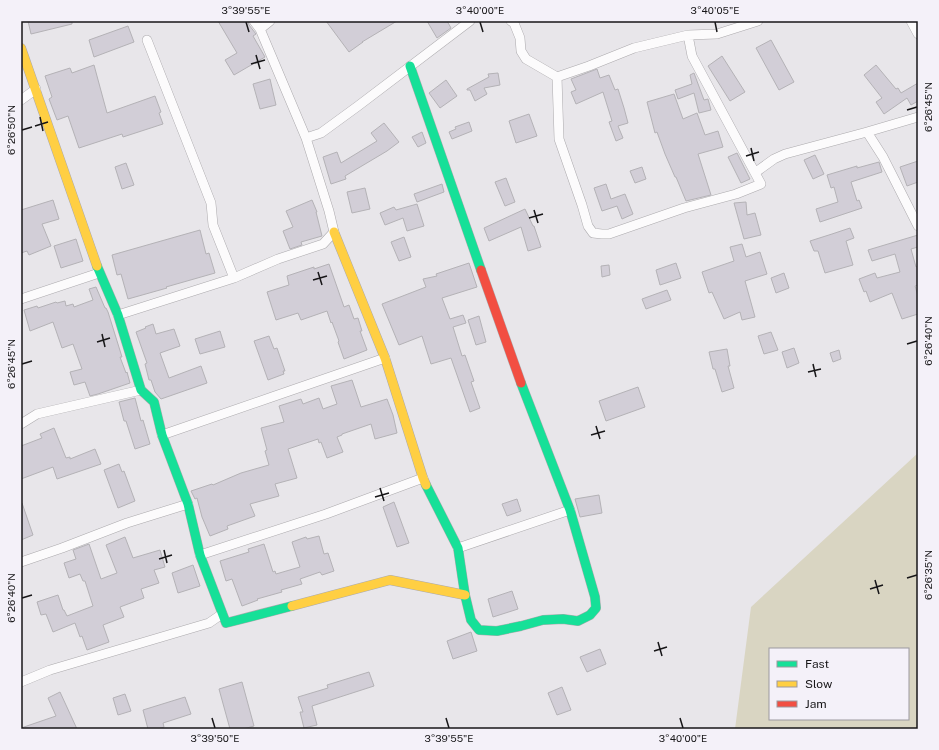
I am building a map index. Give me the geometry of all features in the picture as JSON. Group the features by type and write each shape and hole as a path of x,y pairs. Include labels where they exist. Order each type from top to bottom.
{"street":[{"path":"270,21 257,25 306,138 329,211 334,232 385,358 423,478 458,548 465,595 471,620 479,630 497,632 543,620 563,619 578,622 590,615 596,608 570,510 518,375 410,66"},
{"path":"306,138 321,133 470,21"},
{"path":"511,21 514,23 520,38 521,51 526,60 556,76 589,66 634,48 688,34 716,34 758,21"},
{"path":"911,21 918,34"},
{"path":"556,76 559,139 588,226 593,233 609,234 684,208 736,194 761,184 756,172 692,56 688,34"},
{"path":"147,40 211,203 213,225 234,278"},
{"path":"21,48 99,274 118,315 141,390 154,402 162,435 188,504 200,555 226,623 390,580 465,595"},
{"path":"21,100 36,89"},
{"path":"756,172 774,159 785,154 918,117"},
{"path":"866,132 883,157 918,226"},
{"path":"118,315 234,278 278,259 323,244 334,232"},
{"path":"21,299 99,274"},
{"path":"162,435 385,358"},
{"path":"21,424 37,414 141,390"},
{"path":"200,555 326,514 423,478"},
{"path":"21,562 127,523 188,504"},
{"path":"458,548 570,510"},
{"path":"21,682 50,670 209,623 222,614"}],"shaded area":[{"path":"918,453 918,729 735,729 751,607"}],"building":[{"path":"28,21 72,21 72,24 31,34"},
{"path":"218,21 248,21 249,25 256,34 253,36 265,57 234,75 225,60 237,53"},
{"path":"326,21 397,21 362,42 349,52"},
{"path":"427,21 447,21 451,28 437,38"},
{"path":"128,26 134,42 94,57 89,40"},
{"path":"771,40 794,82 779,90 756,48"},
{"path":"722,56 745,92 730,101 708,66"},
{"path":"94,65 107,113 155,96 161,112 159,113 163,124 123,137 122,134 79,148 68,116 57,120 49,99 52,97 45,76 70,68 72,73"},
{"path":"876,65 901,93 918,83 918,101 911,105 907,98 884,114 876,102 882,98 864,75"},
{"path":"597,69 600,78 609,75 615,90 618,89 628,123 618,126 623,138 616,141 609,122 612,121 603,92 576,104 571,92 576,90 571,79"},
{"path":"498,73 500,85 484,88 487,94 475,101 470,90 467,89 489,77 488,74"},
{"path":"694,73 704,100 708,99 711,110 699,113 694,93 678,99 675,90 692,84 690,75"},
{"path":"270,79 276,105 260,109 253,84"},
{"path":"446,80 457,96 440,108 429,93"},
{"path":"674,94 683,119 697,113 705,135 718,131 723,147 698,154 711,195 686,201 657,132 655,133 647,102"},
{"path":"529,114 537,136 516,143 509,121"},
{"path":"469,122 472,131 452,139 449,132 456,129 455,127"},
{"path":"384,123 399,142 387,151 345,176 346,179 331,184 323,157 337,152 341,163 377,141 371,133"},
{"path":"422,132 426,143 418,147 412,137"},
{"path":"737,153 750,179 741,183 728,157"},
{"path":"815,155 824,174 813,179 804,160"},
{"path":"918,161 918,182 907,186 900,167"},
{"path":"879,162 882,172 851,182 857,201 859,200 862,208 820,222 816,209 838,202 834,187 831,188 827,175 857,166 857,168"},
{"path":"126,163 134,185 122,189 115,167"},
{"path":"642,167 646,179 635,183 630,171"},
{"path":"506,178 515,202 505,206 495,182"},
{"path":"442,184 444,192 417,202 414,194"},
{"path":"606,184 611,199 625,194 633,214 622,219 617,206 602,211 594,188"},
{"path":"365,188 370,209 352,213 347,192"},
{"path":"53,200 59,219 42,224 51,246 29,255 27,251 21,253 21,210"},
{"path":"312,200 317,212 322,236 301,242 302,245 290,249 283,231 293,227 286,211"},
{"path":"746,202 747,215 755,213 761,235 744,239 734,203"},
{"path":"417,204 424,226 407,231 403,218 385,225 380,213 394,207 396,210"},
{"path":"525,209 534,226 541,247 528,251 521,227 489,241 484,228"},
{"path":"850,228 854,238 846,241 853,265 825,273 818,251 814,251 810,241"},
{"path":"200,230 206,254 209,253 215,273 128,299 121,274 117,275 112,255"},
{"path":"918,235 918,247 911,249 916,267 918,266 918,285 915,286 918,296 918,314 902,319 892,293 870,302 859,279 875,273 877,278 900,272 895,254 872,261 868,250"},
{"path":"404,237 411,257 399,261 391,242"},
{"path":"76,239 83,261 61,268 54,246"},
{"path":"742,244 746,257 760,252 767,274 745,281 755,317 742,320 740,312 724,319 712,292 709,293 702,272 734,261 730,247"},
{"path":"469,263 477,287 442,298 450,319 463,315 466,323 453,327 462,356 465,355 474,381 471,382 480,408 470,412 451,358 431,364 422,336 399,345 382,304 426,287 423,279 437,276 436,274"},
{"path":"676,263 681,278 660,285 656,270"},
{"path":"329,264 344,307 349,305 354,319 358,318 362,331 360,331 367,350 344,359 338,342 339,341 327,311 301,320 298,313 276,320 267,292 289,285 287,276 314,267 314,269"},
{"path":"609,265 610,275 602,277 601,266"},
{"path":"784,273 789,288 776,293 771,278"},
{"path":"96,287 108,312 122,357 120,357 130,383 90,396 85,382 74,385 70,372 82,369 73,344 62,348 53,322 30,331 24,310 65,301 66,306 73,304 74,307 93,300 89,289"},
{"path":"667,290 671,300 646,309 642,299"},
{"path":"479,316 486,342 476,345 468,320"},
{"path":"153,324 156,334 174,329 180,346 160,353 169,378 201,366 207,383 161,399 155,392 151,380 149,380 145,364 147,363 136,332"},
{"path":"220,331 225,347 200,354 195,339"},
{"path":"771,332 778,350 764,354 758,336"},
{"path":"269,336 274,349 277,348 285,371 283,371 284,374 268,380 254,341"},
{"path":"794,348 799,363 787,368 782,352"},
{"path":"727,349 730,366 728,366 734,388 722,392 715,369 713,369 709,352"},
{"path":"839,350 841,359 833,362 830,353"},
{"path":"352,380 361,407 387,399 393,415 397,433 375,439 371,424 342,434 337,437 343,452 327,458 321,442 319,443 318,439 288,449 297,478 275,484 279,496 250,504 255,516 227,526 228,529 210,536 202,517 197,498 195,499 191,491 212,484 213,485 241,473 269,465 265,451 267,450 261,428 284,422 279,406 301,399 303,404 319,398 323,409 337,404 331,386"},
{"path":"638,387 645,407 606,421 599,401"},
{"path":"135,398 141,421 143,420 150,444 135,449 126,421 124,421 119,402"},
{"path":"54,428 66,458 70,457 70,459 95,449 101,464 57,479 53,467 21,479 21,446 42,438 40,434"},
{"path":"119,464 122,472 124,471 135,501 118,508 104,470"},
{"path":"599,495 602,513 580,517 575,499"},
{"path":"517,499 521,511 507,516 502,504"},
{"path":"394,502 409,543 397,547 383,507"},
{"path":"21,503 33,535 21,540"},
{"path":"319,536 324,554 328,553 334,571 322,575 320,572 300,579 302,584 281,590 282,592 257,599 258,600 242,606 232,579 226,581 220,561 249,552 248,549 264,544 273,572 275,571 276,574 300,567 292,542 306,537 307,539"},
{"path":"125,537 133,558 160,550 165,567 154,570 159,583 141,589 144,598 120,607 124,617 103,625 109,642 87,650 75,623 53,632 46,614 41,615 37,602 58,595 63,610 67,616 93,606 85,581 83,581 80,574 69,578 64,563 76,559 73,550 89,544 101,579 117,573 106,545"},
{"path":"193,565 200,586 178,593 172,573"},
{"path":"512,591 518,609 493,617 488,599"},
{"path":"471,632 477,651 453,659 447,641"},
{"path":"600,649 606,664 587,672 580,657"},
{"path":"369,672 374,686 312,706 317,725 304,728 300,712 303,712 298,697 328,688 327,685"},
{"path":"242,682 254,726 243,729 230,729 219,689"},
{"path":"562,687 571,710 557,715 548,693"},
{"path":"60,692 77,729 21,729 56,716 48,698"},
{"path":"125,694 131,711 118,715 113,698"},
{"path":"185,697 191,714 163,723 164,727 158,729 148,729 143,710"}],"traffic: fast":[{"path":"410,66 481,270"},
{"path":"97,266 118,315 141,390 154,402 162,435 188,504 200,555 226,623 292,606"},
{"path":"426,485 458,548 465,595 471,620 479,630 497,631 543,620 563,619 578,621 590,615 596,608 595,597 570,510 521,383"}],"traffic: slow":[{"path":"21,48 97,266"},
{"path":"334,232 385,358 426,485"},
{"path":"292,606 390,580 465,595"}],"traffic: jam":[{"path":"481,270 521,383"}]}
